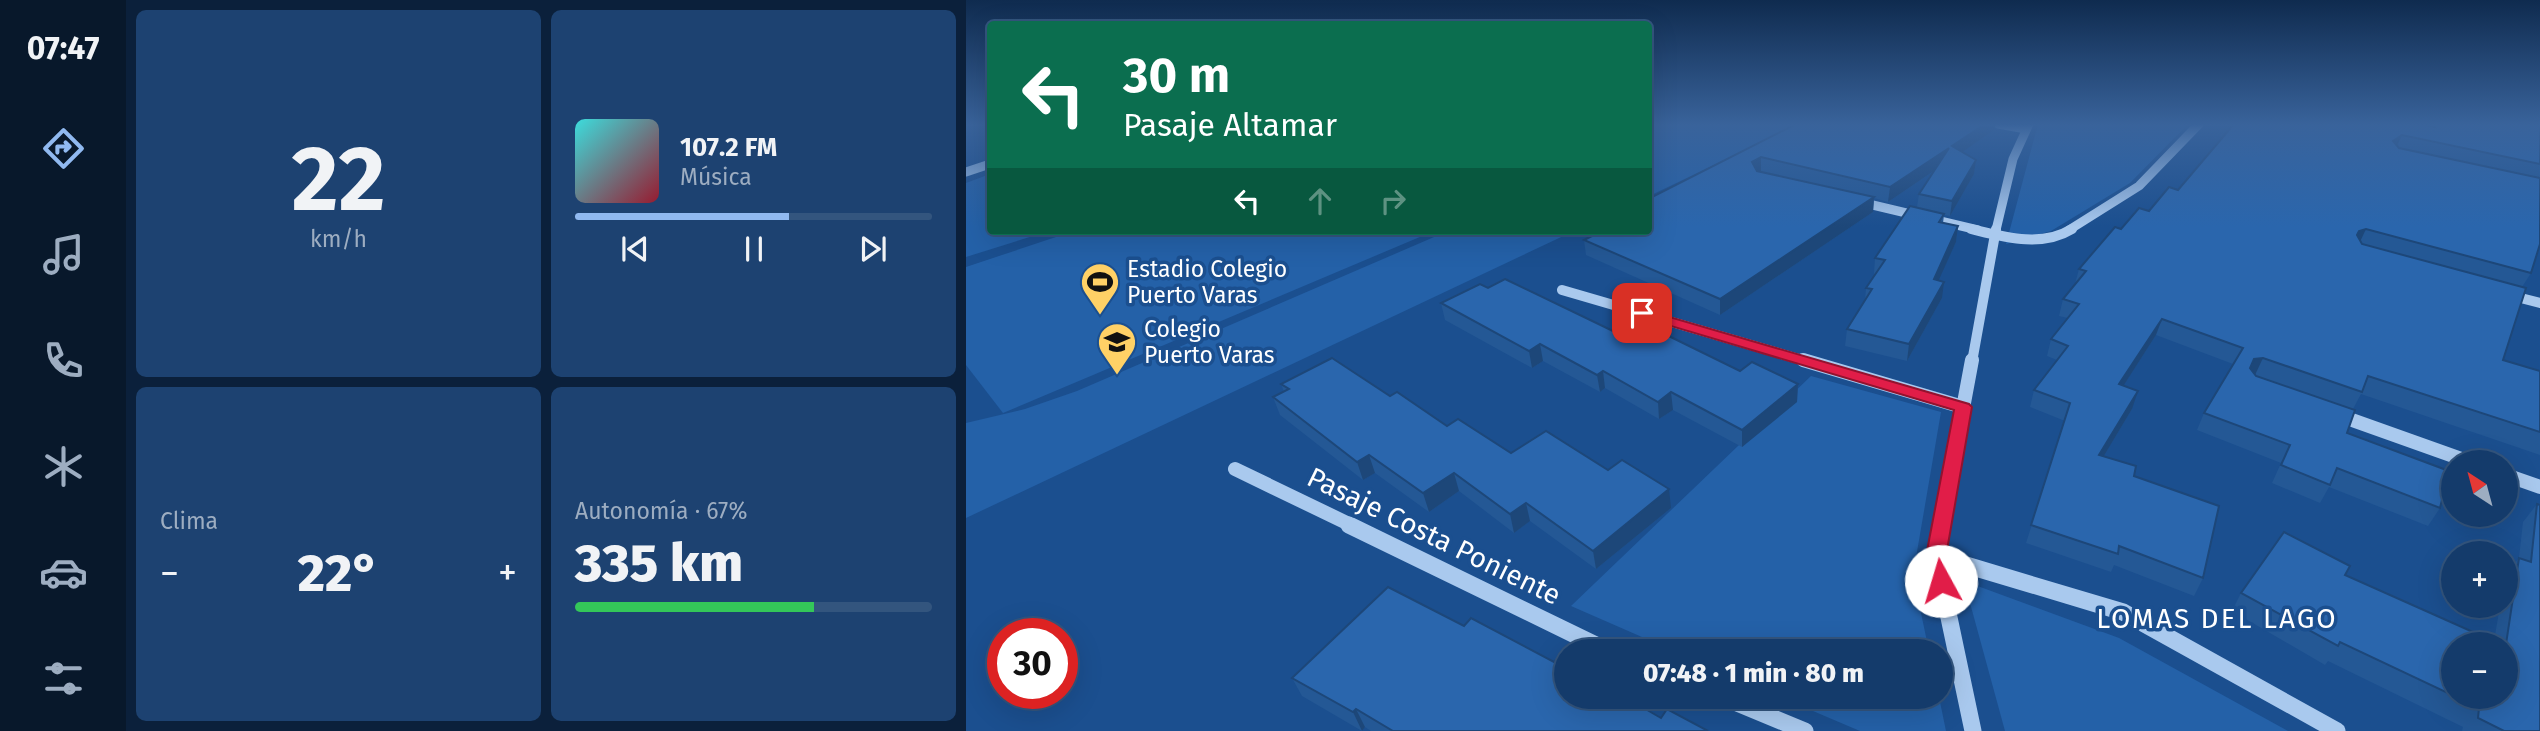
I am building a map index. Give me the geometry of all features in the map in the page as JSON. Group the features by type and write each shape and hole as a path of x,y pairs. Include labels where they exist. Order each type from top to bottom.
{"street":[{"path":"1973,731 1936,556 2003,193 2012,158"},
{"path":"1851,199 2018,240 2060,236 2139,186 2166,158"},
{"path":"966,166 987,162"},
{"path":"966,172 987,163"},
{"path":"1562,290 1963,407"},
{"path":"2501,292 2540,303"},
{"path":"2329,411 2441,452"},
{"name":"Pasaje Costa Poniente","path":"1235,469 1583,639"},
{"path":"2518,479 2540,487"},
{"path":"1936,556 2123,612 2337,731"},
{"path":"1752,709 1805,731"}],"shaded area":[{"path":"1652,158 1728,158 1652,195"},
{"path":"2029,158 2154,158 2130,183 2051,231 2006,244"},
{"path":"987,175 987,235 1036,235 966,257 966,183"},
{"name":"Estadio Colegio Puerto Varas","path":"1062,235 1425,235 1003,413 966,365 966,267"},
{"path":"1439,235 1566,235 966,518 966,423 1025,409 1077,391"},
{"path":"1811,376 1941,412 1913,575 1926,639 1647,639 1571,606"},
{"path":"1964,581 2119,638 2288,731 2005,731"},
{"path":"1808,709 1941,709 1946,731 1860,731"}],"building":[{"path":"1729,158 1759,158 1752,162 1757,171 1874,197 1720,299 1584,240 1594,235 1652,235 1652,197"},
{"path":"1766,158 1934,158 1890,187"},
{"path":"1942,158 1976,160 1952,201 1919,194"},
{"path":"2205,158 2447,158 2540,178 2540,244 2531,273 2366,229 2359,231 2357,235 2362,244 2526,288 2503,360 2540,371 2540,432 2368,376 2362,392 2263,358 2254,359 2250,368 2256,376 2355,410 2347,433 2441,468 2441,504 2440,508 2337,468 2330,485 2281,465 2290,445 2204,413 2243,348 2162,319 2119,384 2138,391 2099,455 2136,466 2134,476 2219,506 2203,578 2119,546 2118,554 2031,525 2070,403 2034,390 2068,346 2051,339 2079,304 2063,299 2086,271 2079,269 2115,227 2121,229 2139,208 2149,211 2169,187 2178,190"},
{"path":"2512,158 2540,158 2540,164"},
{"path":"1910,206 1944,214 1939,222 1958,226 1934,279 1944,282 1909,344 1847,329 1872,289 1866,288 1885,260 1875,258"},
{"path":"1505,279 1613,331 1634,319 1740,371 1752,362 1798,384 1742,430 1671,392 1658,402 1603,371 1597,375 1540,344 1529,351 1441,303 1480,284 1488,288"},
{"path":"1332,358 1390,396 1397,392 1447,426 1458,419 1511,453 1546,431 1608,470 1622,460 1669,489 1593,551 1526,503 1510,514 1454,473 1423,493 1369,455 1357,462 1273,397 1289,389 1281,384"},
{"path":"2537,504 2540,505 2540,731 2504,731 2478,718 2479,709 2518,709 2518,632 2508,632 2510,618 2518,618 2519,558 2531,562"},
{"path":"2284,532 2350,566 2345,575 2473,632 2441,632 2441,690 2340,642 2338,646 2241,593"},
{"path":"1388,587 1464,626 1471,618 1554,662 1554,709 1645,709 1661,718 1667,709 1708,731 1393,731 1356,709 1353,712 1292,678"}],"place":[{"name":"Estadio Colegio Puerto Varas","path":"1100,316"},
{"name":"Colegio Puerto Varas","path":"1117,376"}],"district":[{"name":"LOMAS DEL LAGO","path":"2217,618"}],"route":[{"path":"1642,313 1963,407 1936,556 1941,581"}]}
